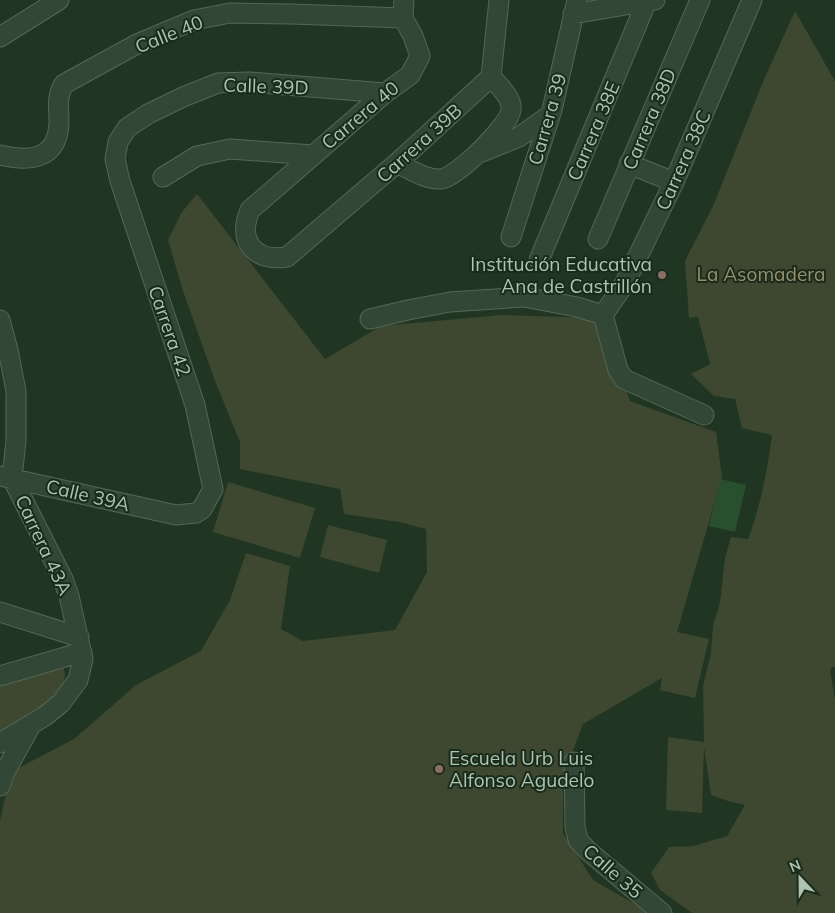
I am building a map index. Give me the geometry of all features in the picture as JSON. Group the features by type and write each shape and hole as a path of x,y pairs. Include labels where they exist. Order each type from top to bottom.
{"street":[{"path":"0,37 59,0"},
{"path":"397,163 429,178 449,177 478,153 507,120 511,110 509,100 491,77 499,0"},
{"name":"Carrera 38D","path":"598,240 700,0"},
{"name":"Carrera 38C","path":"603,315 625,283 674,182 752,0"},
{"path":"575,7 651,1"},
{"name":"Carrera 38E","path":"539,260 651,1"},
{"name":"Calle 40","path":"0,155 24,160 37,157 48,150 55,140 59,123 59,92 64,84 138,44 194,20 230,13 291,7 403,9"},
{"name":"Carrera 39","path":"511,237 550,115 575,7"},
{"name":"Carrera 40","path":"287,257 274,259 261,256 251,247 245,236 245,222 250,210 385,93 410,75 420,56 403,9"},
{"name":"Carrera 39B","path":"287,257 397,163 491,77"},
{"name":"Calle 39D","path":"127,128 148,114 218,83 249,82 385,93"},
{"path":"478,153 519,137 550,115"},
{"name":"Carrera 42","path":"127,128 118,142 115,160 120,181 195,405 213,488 202,509 196,513 176,516"},
{"path":"163,177 197,156 230,149 313,155"},
{"path":"629,164 674,182"},
{"path":"370,319 450,302 524,297 577,307 603,315 618,370 624,379 704,415"},
{"name":"Carrera 43A","path":"0,320 16,391 16,441 6,477 63,579 69,596 80,645"},
{"name":"Calle 39A","path":"6,477 176,516"},
{"path":"0,612 80,645"},
{"path":"0,676 80,645"},
{"path":"0,743 32,724 61,702 78,680 82,659 80,645"},
{"path":"0,786 9,764 32,724"},
{"name":"Calle 35","path":"574,762 575,826 578,840 587,850 662,913"}],"green space":[{"name":"La Asomadera","path":"795,11 835,81 835,667 830,669 835,700 835,913 692,913 660,890 651,873 669,847 693,846 727,836 745,805 711,795 704,747 702,813 666,810 668,737 704,742 703,686 711,653 713,625 720,603 725,558 731,537 748,539 763,488 772,435 742,428 735,399 714,396 691,374 710,364 698,317 689,318 685,261 713,206 765,77"},
{"path":"197,194 325,359 381,326 501,315 602,318 630,401 716,432 722,477 677,632 709,639 695,698 660,690 662,678 583,724 563,776 563,833 593,880 647,913 0,913 0,820 11,772 74,739 136,685 201,651 230,600 246,553 290,566 281,629 303,641 395,630 427,572 426,529 399,522 344,514 340,489 240,469 240,442 215,381 183,291 168,240 182,212"},
{"path":"228,482 315,508 300,558 213,532"},
{"path":"328,525 387,540 379,573 320,557"},
{"path":"63,663 64,687 42,711 0,734 0,683"}],"shaded area":[{"path":"720,479 746,485 735,532 709,526"}],"place":[{"name":"Institución Educativa Ana de Castrillón","path":"662,275"},
{"name":"Escuela Urb Luis Alfonso Agudelo","path":"439,769"}]}
